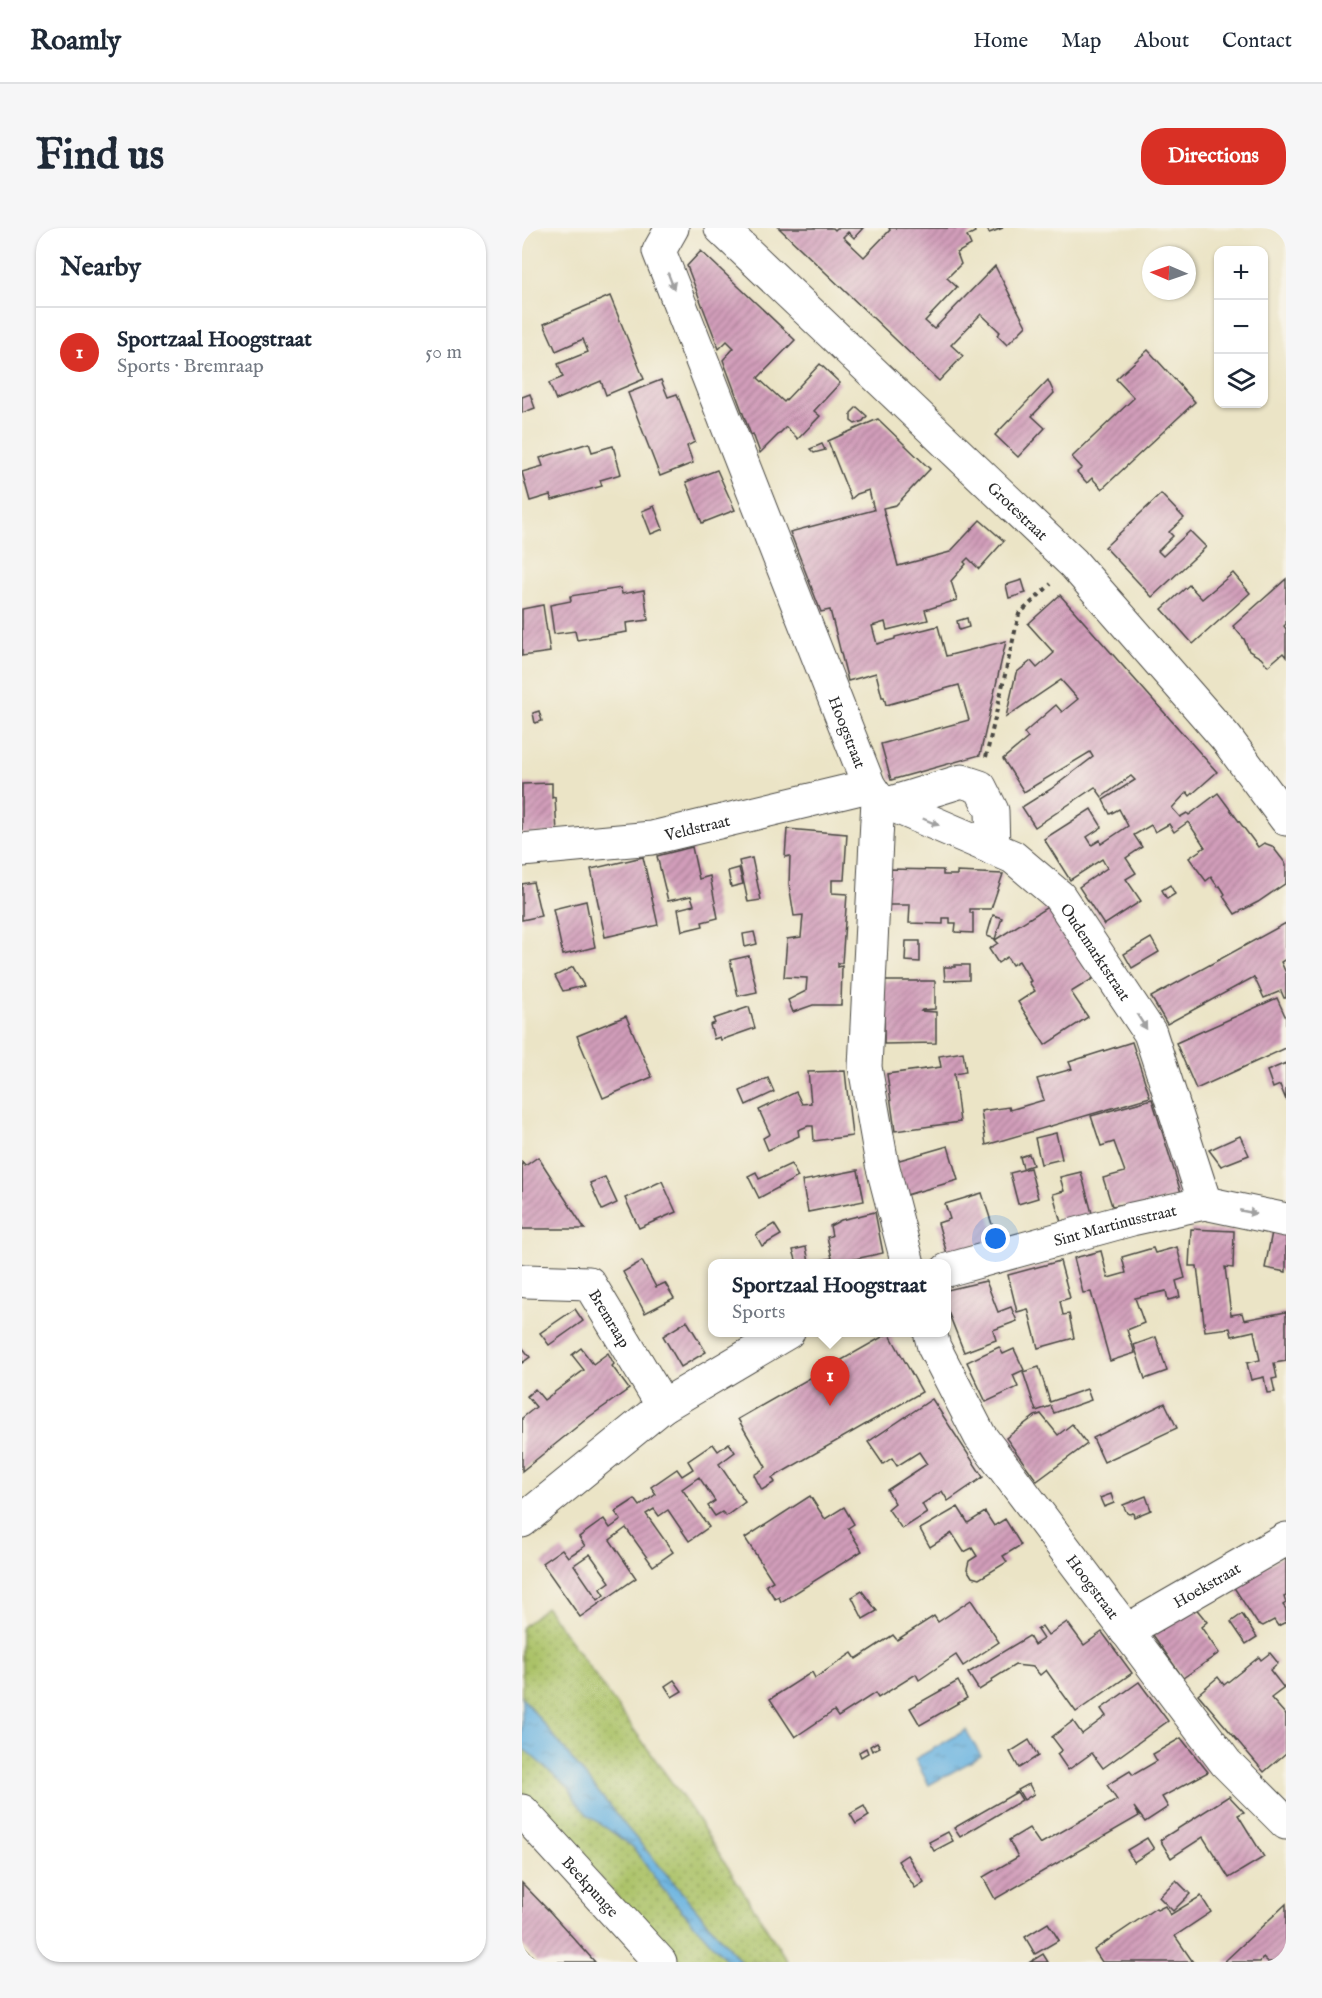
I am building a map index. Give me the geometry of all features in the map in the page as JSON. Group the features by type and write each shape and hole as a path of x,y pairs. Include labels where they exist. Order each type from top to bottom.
{"street":[{"name":"Hoogstraat","path":"672,228 659,251 735,445 878,796 865,1067 882,1164 907,1259"},
{"name":"Grotestraat","path":"721,228 1072,563 1226,738 1286,819"},
{"name":"Veldstraat","path":"522,850 652,838 962,781 980,787"},
{"path":"980,787 993,811 993,849"},
{"name":"Oudemarktstraat","path":"878,796 1014,857 1059,896 1150,1033 1205,1203"},
{"name":"Sint Martinusstraat","path":"951,1269 1132,1219 1205,1203 1286,1220"},
{"name":"Bremraap","path":"526,1281 590,1283 663,1407"},
{"path":"522,1521 663,1407 780,1337"},
{"name":"Hoogstraat","path":"931,1337 934,1347 980,1436 1226,1763 1286,1822"},
{"name":"Hoekstraat","path":"1126,1631 1286,1539"},
{"name":"Beekpunge","path":"522,1811 660,1962"}],"path":[{"path":"980,787 1019,614 1072,563"}],"green space":[{"path":"546,1607 693,1812 788,1962 741,1962 628,1829 522,1697 522,1627"},
{"path":"522,1747 569,1788 577,1803 588,1815 633,1847 662,1888 728,1962 677,1962 522,1793"}],"water":[{"path":"522,1697 628,1829 741,1962 728,1962 662,1888 633,1847 588,1815 577,1803 569,1788 522,1747"},
{"path":"966,1730 981,1756 929,1785 915,1759"}],"building":[{"path":"779,228 833,228 835,230 837,228 863,228 854,238 848,232 843,237 864,257 890,230 889,228 973,228 975,232 967,236 971,245 957,253 961,264 947,278 957,287 925,321 934,329 995,266 1026,326 1007,345 997,335 1000,332 981,314 951,345 963,356 939,381"},
{"path":"987,228 1003,228 989,233"},
{"path":"701,251 795,340 758,378 784,402 820,364 840,383 814,411 820,416 798,439 786,427 760,453 723,360 734,348 727,341 719,349 687,266"},
{"path":"610,296 644,379 606,395 601,381 556,400 549,383 563,377 558,364 588,352 583,339 556,351 544,324"},
{"path":"1148,350 1195,402 1102,489 1092,478 1087,483 1077,472 1082,468 1072,457 1134,398 1116,379"},
{"path":"661,380 668,397 677,394 695,442 687,446 693,463 660,476 628,393"},
{"path":"1048,380 1054,393 1032,416 1045,428 1018,457 995,435"},
{"path":"530,394 535,408 522,413 522,397"},
{"path":"857,407 867,416 863,421 855,424 851,421 851,413"},
{"path":"878,419 930,469 896,505 883,508 898,566 950,552 980,520 1004,541 979,569 968,558 964,562 966,564 951,581 957,600 925,610 928,620 887,630 885,622 872,626 877,644 938,626 946,656 1006,641 980,755 891,780 881,744 969,720 959,685 886,705 876,673 848,681 830,610 821,612 790,532 874,510 869,490 851,499 828,441"},
{"path":"589,443 592,452 613,446 621,474 600,480 602,486 552,500 550,495 530,501 522,472 543,466 540,458"},
{"path":"822,444 825,450 814,453 810,449"},
{"path":"717,470 735,510 702,523 686,482"},
{"path":"1161,494 1184,518 1169,532 1173,536 1158,551 1163,556 1190,531 1206,547 1152,597 1105,547"},
{"path":"654,506 663,529 651,534 642,511"},
{"path":"1233,573 1250,593 1193,644 1162,609 1189,585 1202,599"},
{"path":"1286,579 1286,624 1284,626 1286,629 1286,657 1283,653 1268,666 1261,658 1249,651 1244,639 1233,626"},
{"path":"1022,580 1026,593 1009,598 1006,585"},
{"path":"621,588 622,594 644,590 648,620 626,623 627,632 577,640 575,631 554,634 550,605 571,601 570,596"},
{"path":"1060,595 1217,772 1190,796 1187,792 1172,808 1180,817 1187,813 1189,815 1218,793 1258,847 1264,843 1272,846 1286,864 1286,883 1235,914 1223,896 1225,894 1220,886 1218,887 1211,877 1206,881 1189,858 1205,847 1188,822 1174,832 1169,824 1155,832 1151,825 1134,835 1142,847 1126,858 1136,873 1126,879 1141,901 1104,925 1079,887 1107,868 1102,859 1070,880 1044,839 1091,809 1102,827 1087,837 1092,845 1100,840 1101,844 1128,826 1119,809 1110,814 1103,800 1135,780 1131,776 1102,797 1095,787 1035,827 1022,807 1051,789 1093,757 1090,752 1024,792 1003,759 1028,738 1024,733 1056,705 1062,712 1078,699 1061,680 1006,717 1016,673 1031,661 1037,668 1054,653 1028,624"},
{"path":"543,605 550,652 522,656 522,609"},
{"path":"967,618 969,627 959,630 957,621"},
{"path":"539,711 542,721 535,723 533,713"},
{"path":"552,783 557,833 522,834 522,784"},
{"path":"787,829 847,834 844,880 832,880 832,893 847,894 842,963 838,963 838,967 842,966 841,1005 813,1005 793,1012 788,1000 806,991 807,978 784,977 787,939 801,937 803,915 794,916 789,884 790,856 785,857"},
{"path":"692,847 699,879 710,876 718,918 702,922 703,926 682,931 678,909 694,905 691,896 668,901 657,856"},
{"path":"643,857 658,925 605,937 591,869"},
{"path":"752,858 761,900 748,902 739,861"},
{"path":"739,868 743,884 731,887 728,871"},
{"path":"886,869 943,870 943,875 957,875 957,872 1003,874 991,909 970,909 970,913 973,913 973,933 955,932 956,923 950,923 950,918 943,918 943,924 909,923 910,905 884,905"},
{"path":"533,882 541,916 522,920 522,884"},
{"path":"1170,885 1175,894 1167,899 1162,890"},
{"path":"586,901 595,947 563,955 553,909"},
{"path":"1049,906 1094,978 1071,992 1088,1017 1045,1045 1018,1002 1035,991 1029,982 1031,981 1019,961 1012,965 1007,957 998,963 989,949 998,943 995,940"},
{"path":"993,915 1002,918 995,939 987,936"},
{"path":"1286,923 1286,959 1281,962 1286,973 1286,998 1281,991 1264,998 1254,977 1167,1024 1151,997"},
{"path":"754,932 757,944 745,947 743,934"},
{"path":"1151,938 1159,952 1132,968 1124,954"},
{"path":"906,941 920,941 920,962 905,961"},
{"path":"749,956 757,992 738,996 730,960"},
{"path":"955,965 969,965 969,980 945,981 944,967 955,967"},
{"path":"573,967 584,986 563,991 555,976"},
{"path":"884,981 935,981 935,1009 921,1011 936,1012 936,1043 884,1044"},
{"path":"1277,998 1286,1018 1286,1048 1196,1089 1176,1043"},
{"path":"749,1007 755,1028 721,1040 720,1037 714,1039 710,1025 715,1023 713,1019"},
{"path":"626,1016 652,1077 603,1098 577,1036"},
{"path":"1132,1042 1150,1097 986,1145 981,1111 1009,1107 1010,1110 1044,1100 1037,1079 1072,1069 1069,1062"},
{"path":"963,1052 966,1072 954,1074 960,1122 895,1131 887,1074 941,1067 939,1056"},
{"path":"1286,1063 1286,1100 1280,1085 1273,1088 1267,1071"},
{"path":"845,1071 852,1136 814,1141 813,1126 808,1126 798,1130 799,1136 768,1150 763,1138 770,1134 759,1110 796,1092 802,1104 811,1103 808,1072"},
{"path":"768,1078 774,1092 746,1105 740,1091"},
{"path":"1152,1099 1182,1196 1126,1210 1124,1204 1112,1206 1103,1178 1125,1172 1114,1142 1101,1146 1091,1116"},
{"path":"1056,1133 1062,1159 1041,1164 1035,1138"},
{"path":"1240,1136 1249,1155 1221,1166 1209,1150"},
{"path":"948,1146 958,1180 906,1195 896,1161"},
{"path":"1029,1154 1033,1165 1023,1168 1020,1157"},
{"path":"538,1157 585,1229 522,1229 522,1162 525,1166"},
{"path":"791,1164 798,1177 759,1198 748,1176 756,1172 759,1179"},
{"path":"1030,1168 1038,1198 1018,1204 1010,1173"},
{"path":"858,1170 864,1201 808,1212 802,1181"},
{"path":"1081,1172 1093,1217 1062,1226 1053,1194 1064,1191 1060,1177"},
{"path":"605,1177 617,1203 602,1210 590,1183"},
{"path":"662,1181 676,1212 639,1228 625,1198"},
{"path":"982,1193 997,1240 947,1254 938,1223 950,1219 945,1204"},
{"path":"875,1212 883,1253 855,1259 828,1259 832,1258 827,1237 832,1236 830,1226 841,1220"},
{"path":"774,1224 781,1235 762,1246 756,1235"},
{"path":"1191,1229 1234,1231 1233,1268 1225,1267 1231,1315 1242,1313 1244,1320 1286,1312 1286,1361 1274,1363 1277,1378 1272,1379 1275,1392 1267,1393 1264,1377 1251,1380 1247,1363 1260,1360 1254,1331 1232,1336 1230,1328 1205,1331 1197,1266 1189,1266"},
{"path":"1272,1232 1286,1235 1286,1272 1265,1268"},
{"path":"806,1247 808,1259 796,1259 793,1250"},
{"path":"1177,1247 1185,1278 1176,1281 1180,1297 1168,1300 1166,1291 1135,1298 1144,1323 1127,1330 1135,1353 1110,1361 1091,1292 1083,1293 1074,1258 1101,1251 1108,1278 1126,1273 1122,1257 1153,1248 1155,1253"},
{"path":"642,1261 656,1287 665,1283 674,1298 645,1313 623,1272"},
{"path":"1060,1261 1070,1298 1060,1301 1063,1315 1069,1314 1074,1338 1038,1348 1028,1309 1017,1312 1008,1275"},
{"path":"986,1281 998,1312 1011,1307 1017,1321 993,1330 996,1340 964,1352 951,1319 951,1289"},
{"path":"575,1309 583,1321 549,1345 540,1333"},
{"path":"687,1321 706,1352 681,1367 663,1336"},
{"path":"882,1337 891,1337 922,1392 772,1478 775,1482 762,1490 754,1475 766,1467 738,1419"},
{"path":"1156,1337 1167,1371 1145,1379 1134,1345"},
{"path":"522,1347 530,1357 522,1363"},
{"path":"999,1347 1003,1354 1014,1349 1024,1370 1013,1375 1018,1387 986,1402 967,1362"},
{"path":"581,1348 593,1364 608,1353 614,1364 612,1366 629,1389 589,1417 522,1471 522,1418 536,1407 527,1396 535,1389 544,1400 584,1370 572,1355"},
{"path":"1039,1367 1050,1402 1087,1389 1091,1400 1054,1413 1051,1406 1036,1411 1023,1372"},
{"path":"932,1399 983,1477 948,1501 942,1491 922,1504 927,1513 902,1529 888,1509 895,1503 887,1490 927,1464 919,1452 897,1466 892,1458 883,1464 868,1442"},
{"path":"1165,1403 1177,1428 1104,1462 1093,1438"},
{"path":"1041,1414 1058,1435 1072,1424 1087,1444 1037,1481 1006,1438"},
{"path":"729,1443 735,1452 719,1464 745,1502 726,1516 722,1512 715,1516 708,1506 715,1501 699,1477 682,1489 709,1527 689,1541 668,1510 659,1516 654,1509 646,1514 673,1552 653,1566 626,1528 610,1540 636,1578 580,1617 542,1563 562,1549 568,1557 585,1546 579,1537 604,1519 610,1528 621,1520 615,1512 635,1499 640,1506 656,1494 651,1487 677,1469 682,1476 693,1469 688,1461 713,1444 718,1451","holes":["590,1554 610,1582 600,1589 604,1595 598,1600 574,1565"]},
{"path":"1111,1494 1114,1503 1104,1507 1100,1498"},
{"path":"810,1496 825,1519 844,1507 854,1524 848,1528 862,1551 781,1602 779,1597 775,1599 766,1585 773,1581 745,1538"},
{"path":"1146,1496 1151,1510 1134,1517 1133,1513 1127,1513 1123,1505"},
{"path":"958,1507 968,1523 985,1512 994,1526 1005,1519 1021,1545 1003,1556 1007,1562 979,1579 972,1577 967,1569 969,1561 977,1556 972,1548 964,1552 952,1533 930,1547 920,1529"},
{"path":"1286,1554 1286,1596 1284,1597 1286,1603 1283,1605 1286,1609 1286,1622 1278,1626 1274,1620 1263,1626 1257,1623 1233,1586"},
{"path":"862,1591 877,1611 863,1619 852,1597"},
{"path":"971,1600 999,1642 963,1666 956,1655 919,1680 916,1674 878,1698 875,1693 838,1717 834,1711 795,1737 770,1699 812,1672 815,1678 852,1653 856,1659 893,1635 897,1640 934,1616 938,1622"},
{"path":"1194,1606 1207,1622 1201,1627 1219,1653 1183,1678 1151,1632"},
{"path":"1242,1614 1257,1637 1246,1644 1231,1622"},
{"path":"1067,1622 1084,1645 1102,1632 1132,1673 1076,1712 1046,1670 1040,1675 1033,1667 1015,1665 979,1690 968,1673 1029,1636 1034,1645 1043,1639 1037,1630 1042,1626 1048,1635"},
{"path":"1270,1653 1278,1663 1270,1670 1284,1688 1271,1698 1286,1715 1286,1753 1264,1772 1198,1694 1218,1677 1224,1685 1259,1657 1261,1660"},
{"path":"674,1680 682,1691 672,1697 665,1686"},
{"path":"958,1681 967,1698 920,1725 910,1708"},
{"path":"1139,1682 1168,1721 1103,1768 1092,1753 1068,1770 1057,1754 1062,1750 1052,1737 1073,1721 1082,1734 1106,1716 1101,1709"},
{"path":"1181,1738 1208,1772 1162,1797 1168,1807 1145,1822 1134,1807 1139,1816 995,1899 983,1877 1018,1857 1009,1840 1029,1828 1040,1844 1117,1800 1107,1785 1130,1771 1133,1775 1157,1761 1153,1754"},
{"path":"1029,1740 1038,1756 1019,1768 1010,1752"},
{"path":"877,1742 880,1747 872,1751 870,1746"},
{"path":"866,1748 868,1753 861,1757 859,1752"},
{"path":"1029,1784 1034,1794 1024,1800 1018,1790"},
{"path":"1017,1792 1022,1800 960,1837 954,1828"},
{"path":"1229,1796 1244,1812 1238,1815 1264,1857 1229,1878 1203,1837 1171,1858 1160,1840"},
{"path":"864,1806 869,1816 856,1824 850,1814"},
{"path":"948,1832 953,1841 934,1851 929,1842"},
{"path":"1147,1838 1154,1849 1134,1862 1127,1850"},
{"path":"907,1855 924,1882 915,1888 898,1861"},
{"path":"1176,1880 1190,1894 1173,1911 1159,1897"},
{"path":"522,1883 595,1962 537,1962 522,1945"},
{"path":"1201,1896 1211,1912 1175,1936 1193,1962 1102,1962 1094,1950 1156,1908 1157,1910 1165,1906 1170,1915"},
{"path":"1286,1904 1286,1962 1267,1962 1263,1958 1260,1962 1224,1962"},
{"path":"1048,1923 1059,1940 1035,1954 1025,1937"},
{"path":"1043,1954 1048,1962 1030,1962"}],"place":[{"name":"Sportzaal Hoogstraat","path":"830,1406"}]}
